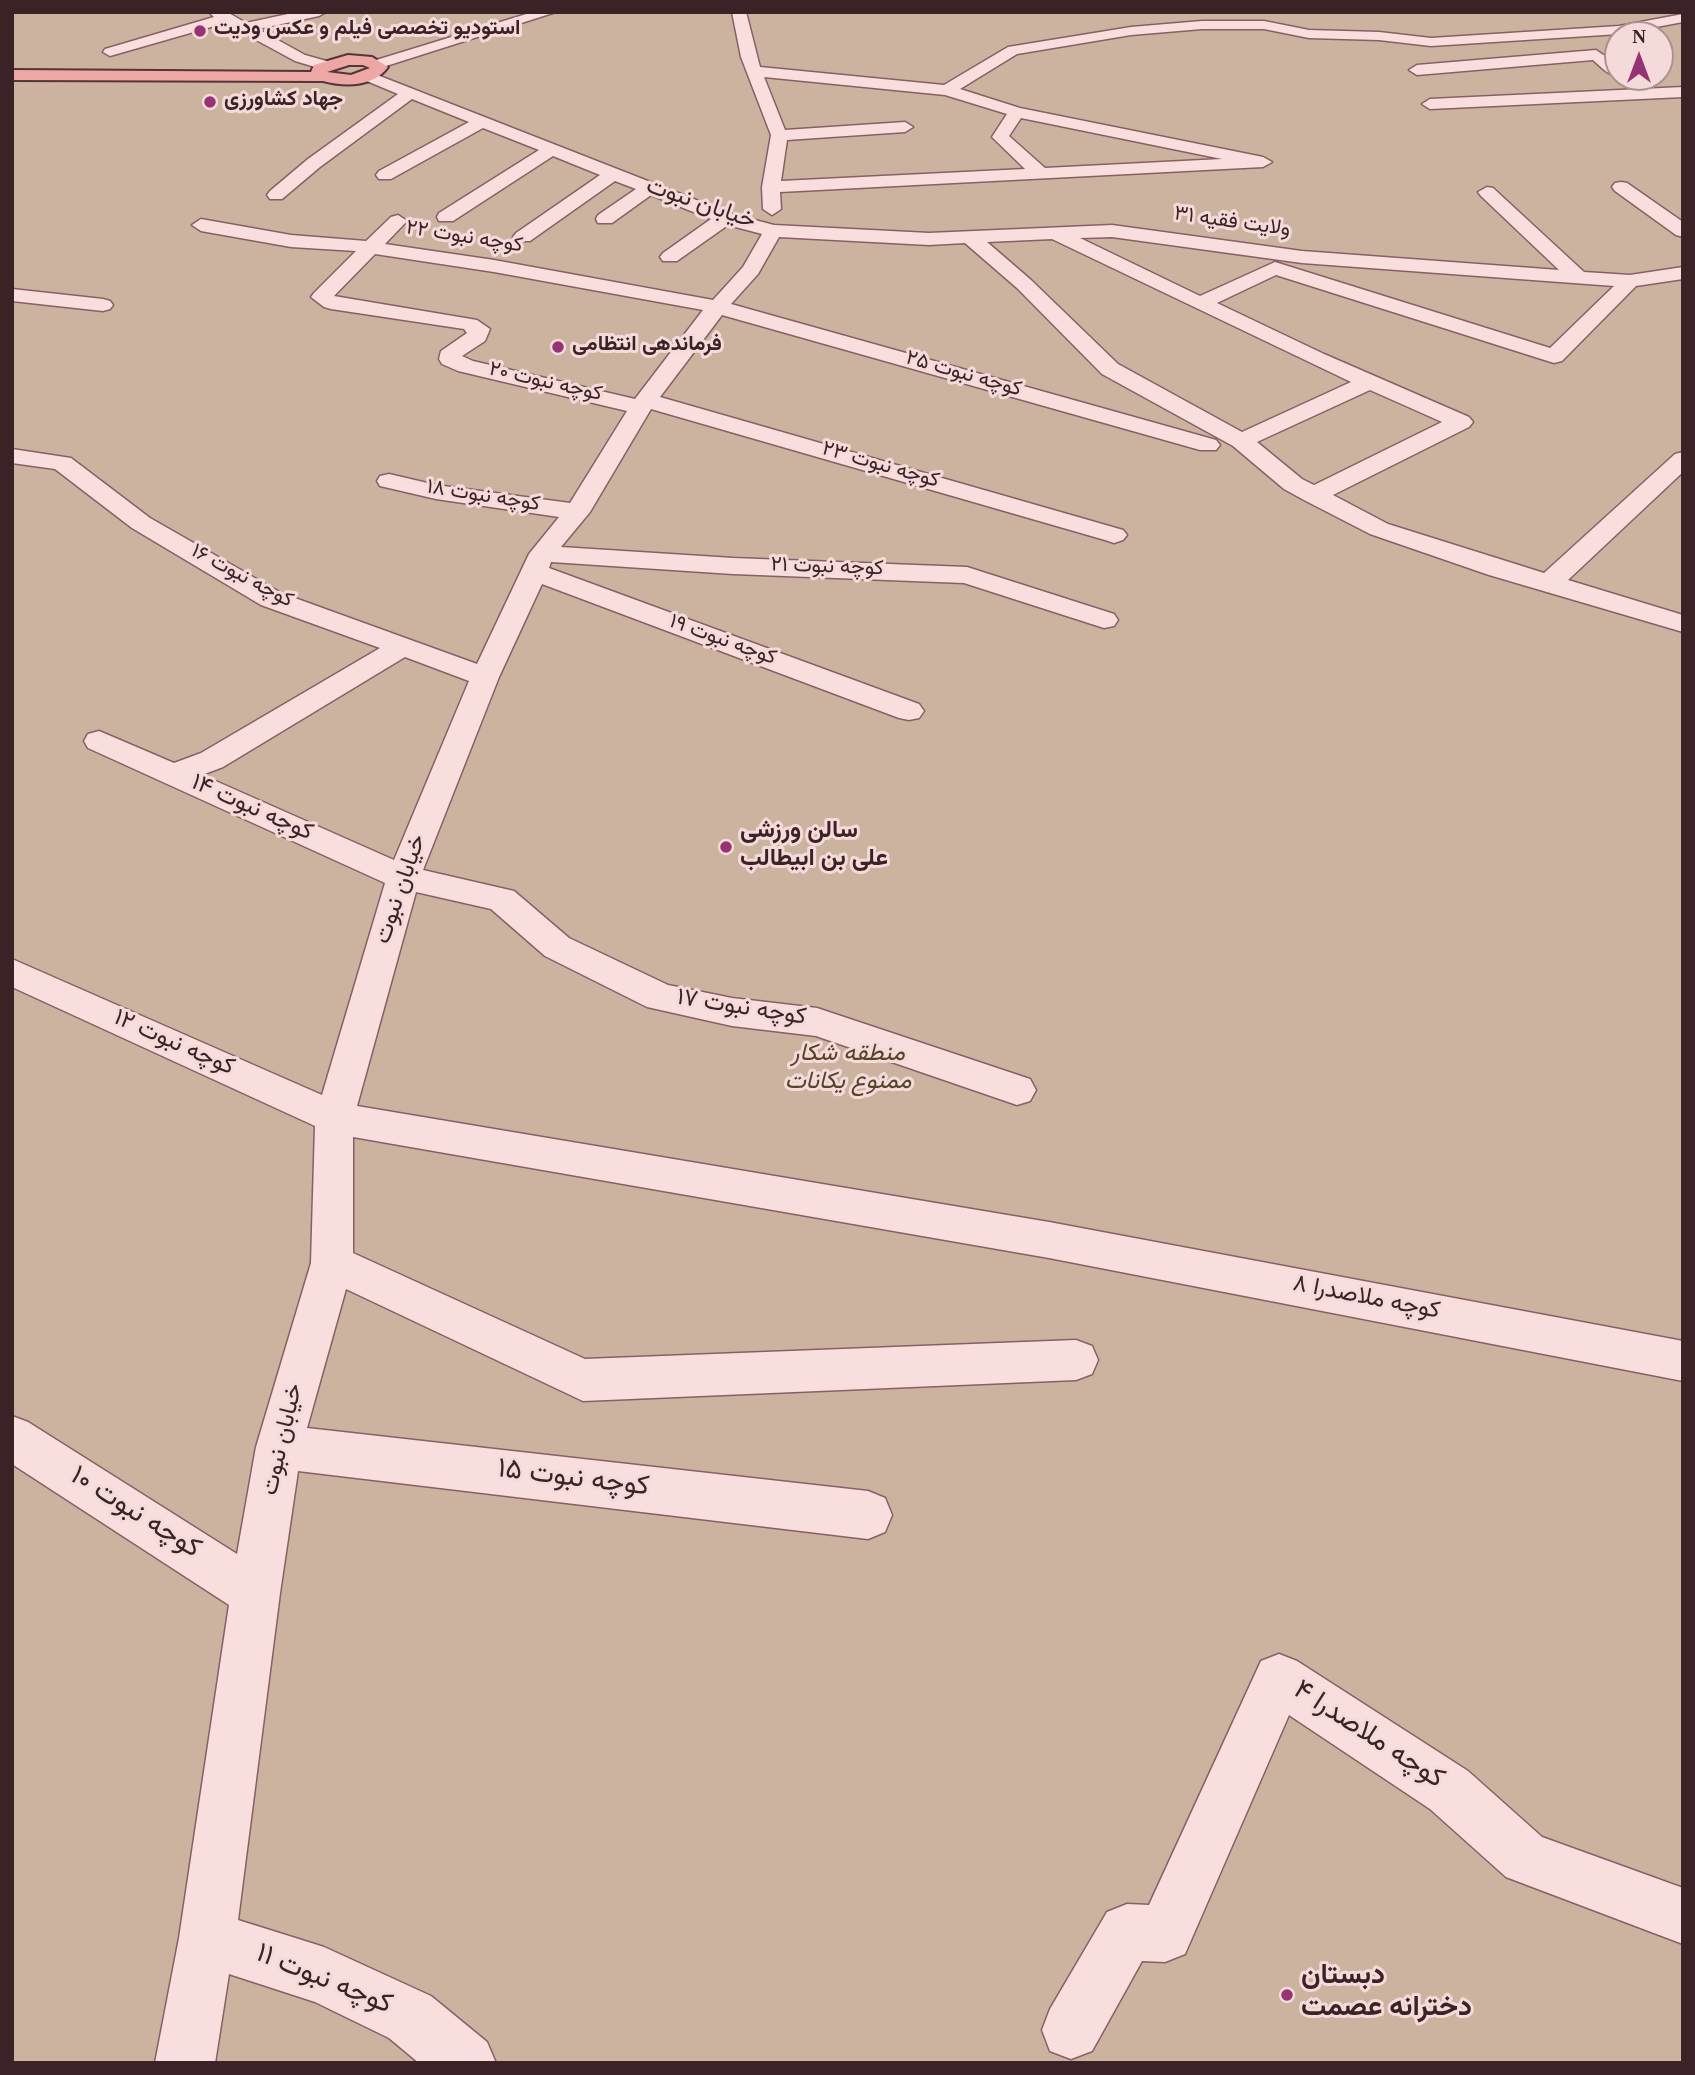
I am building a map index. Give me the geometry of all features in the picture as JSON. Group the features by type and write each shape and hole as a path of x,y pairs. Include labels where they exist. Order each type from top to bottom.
{"main road":[{"path":"12,75 323,71 337,79 373,70"}],"street":[{"path":"246,27 319,12"},
{"path":"373,70 549,12"},
{"path":"739,12 755,71 779,135 771,187 773,231"},
{"path":"110,51 220,15 323,71"},
{"path":"947,90 1013,50 1131,31 1202,25 1264,25 1309,34 1379,36 1431,42 1619,30 1683,18"},
{"path":"1417,70 1596,55 1604,62"},
{"name":"خیابان نبوت","path":"185,2063 207,1938 255,1592 279,1447 331,1263 334,1118 402,878 485,677 538,563 577,512 643,403 718,307 751,270 773,231 725,218 551,150 410,93 373,70"},
{"path":"755,71 947,90 1017,112 1262,162 771,187"},
{"path":"1430,104 1683,92"},
{"path":"276,195 314,163 410,93"},
{"path":"1017,112 1000,137 1039,172"},
{"path":"385,175 482,122"},
{"path":"779,135 905,127"},
{"path":"446,217 551,150"},
{"path":"523,237 612,174"},
{"path":"1621,187 1683,231"},
{"path":"605,219 649,188"},
{"path":"1486,192 1578,277"},
{"path":"1658,213 1683,211"},
{"path":"670,257 725,218"},
{"path":"371,248 398,221"},
{"name":"کوچه نبوت ۲۲","path":"201,225 291,241 371,248 494,266 718,307"},
{"name":"ولایت فقیه ۳۱","path":"773,231 929,239 1112,231 1302,257 1640,280 1683,273"},
{"path":"1052,232 1199,304 1461,422 1313,495"},
{"path":"969,237 1024,284 1110,369 1241,441 1293,484 1313,495 1379,529 1683,624"},
{"name":"کوچه نبوت ۲۰","path":"371,248 321,297 331,303 470,324 478,329 477,336 452,351 450,359 466,366 643,403"},
{"path":"1199,304 1275,268 1553,356 1640,280 1683,292"},
{"path":"12,295 103,306"},
{"name":"کوچه نبوت ۲۵","path":"718,307 1208,446"},
{"path":"1241,441 1370,382"},
{"name":"کوچه نبوت ۲۳","path":"643,403 1114,534"},
{"name":"کوچه نبوت ۱۶","path":"12,456 62,463 141,523 271,599 485,677"},
{"path":"1549,583 1683,459"},
{"name":"کوچه نبوت ۱۸","path":"389,481 436,492 577,512"},
{"name":"کوچه نبوت ۲۱","path":"538,563 733,566 967,575 1104,620"},
{"name":"کوچه نبوت ۱۹","path":"538,563 909,711"},
{"path":"173,775 212,760 402,647"},
{"name":"کوچه نبوت ۱۴","path":"99,740 402,878"},
{"name":"کوچه نبوت ۱۷","path":"402,878 502,899 557,947 660,997 732,1012 817,1022 1017,1090"},
{"name":"کوچه نبوت ۱۲","path":"12,972 334,1118 1049,1240"},
{"name":"کوچه ملاصدرا ۸","path":"1049,1240 1683,1361"},
{"path":"331,1263 583,1380 1076,1360"},
{"name":"کوچه نبوت ۱۰","path":"12,1438 255,1592"},
{"name":"کوچه نبوت ۱۵","path":"279,1447 867,1514"},
{"name":"کوچه ملاصدرا ۴","path":"1072,2030 1127,1932 1165,1934 1279,1679 1449,1790 1525,1858 1683,1916"},
{"name":"کوچه نبوت ۱۱","path":"207,1938 324,1976 410,2017 466,2063"}],"green space":[{"name":"منطقه شکار ممنوع یکانات","path":"12,12 1683,12 1683,2063 12,2063"}],"place":[{"name":"استودیو تخصصی فیلم و عکس ودیت","path":"200,31"},
{"name":"جهاد کشاورزی","path":"210,102"},
{"name":"فرماندهی انتظامی","path":"558,347"},
{"name":"سالن ورزشی علی بن ابیطالب","path":"726,847"},
{"name":"دبستان دخترانه عصمت","path":"1287,1995"}]}
